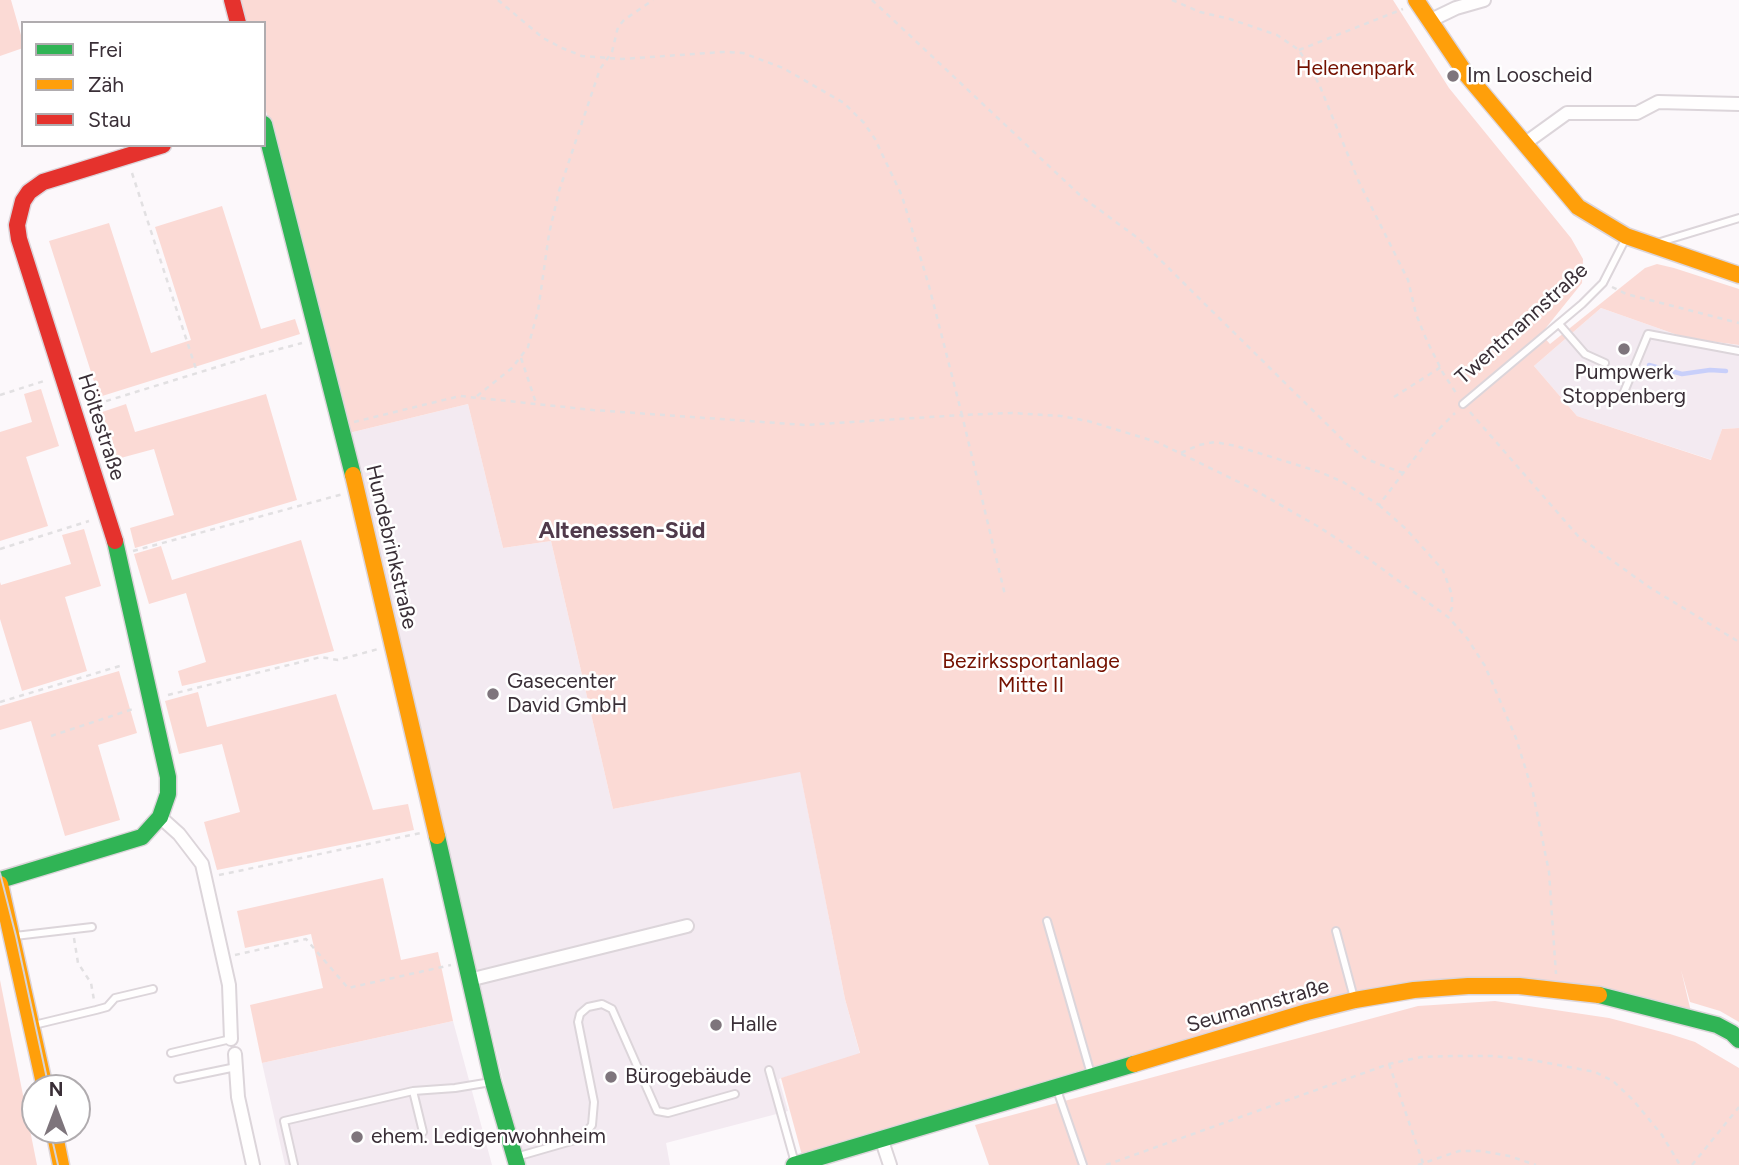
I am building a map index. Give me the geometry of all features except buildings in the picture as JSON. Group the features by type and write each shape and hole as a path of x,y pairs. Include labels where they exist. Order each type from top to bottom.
{"street":[{"path":"232,0 237,21"},
{"path":"1429,20 1484,0"},
{"path":"1417,1 1466,74 1578,207 1626,236 1649,246 1739,275"},
{"path":"1524,144 1567,113 1637,113 1658,102 1739,104"},
{"name":"Hundebrinkstraße","path":"266,132 357,490 464,962 493,1082 516,1161"},
{"name":"Höltestraße","path":"157,147 43,182 29,192 19,211 17,225 19,239 120,555 168,777 168,794 160,817"},
{"path":"42,1074 0,882 128,843 142,837 160,817 179,834 202,864 229,985 231,1039"},
{"path":"469,981 687,926"},
{"name":"Seumannstraße","path":"795,1165 1355,1000 1414,990 1468,986 1557,989 1594,994 1717,1025 1739,1040"},
{"path":"234,1054 239,1097 253,1165"},
{"path":"881,1138 890,1165"},
{"path":"57,1144 61,1165"}],"lane":[{"path":"1649,246 1739,218"},
{"name":"Twentmannstraße","path":"1463,404 1559,324 1603,283 1626,236"},
{"path":"1559,324 1585,354 1605,363"},
{"path":"1624,391 1648,334 1739,351"},
{"path":"1047,921 1091,1076"},
{"path":"13,937 92,926"},
{"path":"1336,931 1355,1000"},
{"path":"32,1025 107,1007 115,998 153,989"},
{"path":"516,1161 575,1140 583,1136 592,1125 594,1102 578,1022 580,1014 588,1007 602,1004 612,1009 657,1111 668,1113 735,1094"},
{"path":"172,1053 231,1039"},
{"path":"178,1079 236,1067"},
{"path":"769,1070 795,1165"},
{"path":"294,1165 284,1121 413,1091 493,1082"},
{"path":"1056,1086 1083,1165"},
{"path":"413,1091 423,1132"}],"path":[{"path":"499,0 525,24 562,48 582,56 622,59 723,51 743,54 783,68 822,89 844,103 864,123 886,156 909,215 962,415 1005,595"},
{"path":"477,396 521,358 533,334 549,234 559,191 600,69 609,58 618,27 653,0"},
{"path":"872,0 1082,197 1139,239 1348,445 1366,459 1403,473"},
{"path":"1172,0 1200,12 1277,35 1299,50 1319,83 1359,182 1408,281 1416,314 1441,367 1459,397"},
{"path":"1299,50 1417,1"},
{"path":"127,157 197,372"},
{"path":"1603,283 1626,294 1739,323"},
{"path":"74,411 197,372 319,338"},
{"path":"521,358 536,403"},
{"path":"1394,397 1441,367"},
{"path":"0,395 53,378"},
{"path":"341,425 460,396 593,410 805,425 962,415 1037,414 1088,421 1157,442 1181,453 1319,527 1370,560 1448,617 1467,638 1499,696 1516,738 1533,793 1549,872 1557,989"},
{"path":"1379,505 1429,439 1463,404 1578,536 1649,587 1739,642"},
{"path":"1181,453 1215,442 1320,472 1343,482 1379,505 1406,529 1443,570 1452,595 1452,608 1448,617"},
{"path":"120,555 357,490"},
{"path":"0,549 89,521"},
{"path":"151,699 321,657 338,660 392,646"},
{"path":"0,702 123,665"},
{"path":"51,736 133,709"},
{"path":"205,877 434,830"},
{"path":"73,928 78,963 91,983 96,1010"},
{"path":"222,958 306,939 348,988 464,962"},
{"path":"1106,1165 1389,1064 1421,1057 1492,1056 1532,1060 1595,1072 1613,1080 1662,1135 1680,1165"},
{"path":"1389,1064 1423,1163"},
{"path":"1692,1165 1739,1107"},
{"path":"1418,1165 1459,1151 1481,1151 1509,1156 1536,1165"}],"shaded area":[{"path":"1601,308 1686,338 1739,345 1739,428 1722,429 1712,460 1577,416 1534,366"},
{"path":"468,404 503,548 551,541 613,809 800,771 845,999 860,1054 779,1079 788,1111 666,1143 670,1165 526,1165 504,1084 349,433"},
{"path":"453,1021 492,1165 285,1165 262,1063"}],"green space":[{"path":"0,0 11,0 21,35 21,49 0,56"},
{"path":"239,0 1393,0 1449,88 1571,238 1583,259 1582,283 1541,334 1550,344 1645,268 1657,264 1739,289 1739,345 1686,338 1601,308 1534,366 1577,416 1711,460 1722,429 1739,428 1739,1022 1720,1011 1690,1002 1681,970 1692,1016 1574,987 1413,987 803,1159 781,1078 860,1053 845,999 800,772 613,809 551,541 503,548 468,404 349,433 266,111 266,21 244,21"},
{"path":"222,206 261,329 295,319 300,334 99,397 49,241 109,223 151,353 191,340 155,227"},
{"path":"41,389 59,446 26,457 48,526 0,541 0,432 32,422 24,394"},
{"path":"266,394 297,500 135,548 130,528 174,515 154,449 117,459 102,412 126,404 135,432"},
{"path":"84,529 101,586 65,597 87,671 22,691 0,619 0,582 1,585 71,564 62,535"},
{"path":"301,540 334,651 182,686 178,671 206,662 186,593 149,604 134,554 161,546 172,580"},
{"path":"119,671 137,733 98,745 120,820 65,836 31,721 0,730 0,706"},
{"path":"198,692 207,727 336,694 373,810 408,804 414,830 217,870 204,822 240,812 222,744 179,754 165,701"},
{"path":"383,878 401,960 438,952 453,1021 262,1063 250,1005 323,988 311,934 245,948 237,911"},
{"path":"0,980 21,1085 21,1144 33,1144 37,1165 0,1165"},
{"path":"1495,1001 1609,1018 1670,1034 1695,1042 1739,1068 1739,1165 989,1165 975,1125 1418,1006"}],"waterway":[{"path":"1649,365 1682,374 1726,371"}],"tram line":[{"path":"0,873 46,1074"},
{"path":"53,1144 58,1165"}],"traffic: fast":[{"path":"266,132 353,475"},
{"path":"0,880 142,837 160,817 168,794 168,777 115,541"},
{"path":"437,836 493,1082 517,1165"},
{"path":"1599,995 1717,1025 1739,1040"},
{"path":"794,1165 1134,1064"}],"traffic: slow":[{"path":"1416,0 1466,74 1578,207 1626,236 1739,275"},
{"path":"353,475 437,836"},
{"path":"0,884 42,1074"},
{"path":"1134,1064 1307,1012 1414,990 1519,986 1599,995"},
{"path":"57,1144 61,1165"}],"traffic: jam":[{"path":"232,0 237,21"},
{"path":"115,541 19,239 17,225 23,201 29,192 43,182 157,147"}],"place":[{"name":"Im Looscheid","path":"1453,76"},
{"name":"Pumpwerk Stoppenberg","path":"1624,349"},
{"name":"Gasecenter David GmbH","path":"493,694"},
{"name":"Halle","path":"716,1025"},
{"name":"Bürogebäude","path":"611,1077"},
{"name":"ehem. Ledigenwohnheim","path":"357,1137"}],"district":[{"name":"Altenessen-Süd","path":"622,531"}],"park label":[{"name":"Helenenpark","path":"1355,69"},
{"name":"Bezirkssportanlage Mitte II","path":"1031,674"}]}
